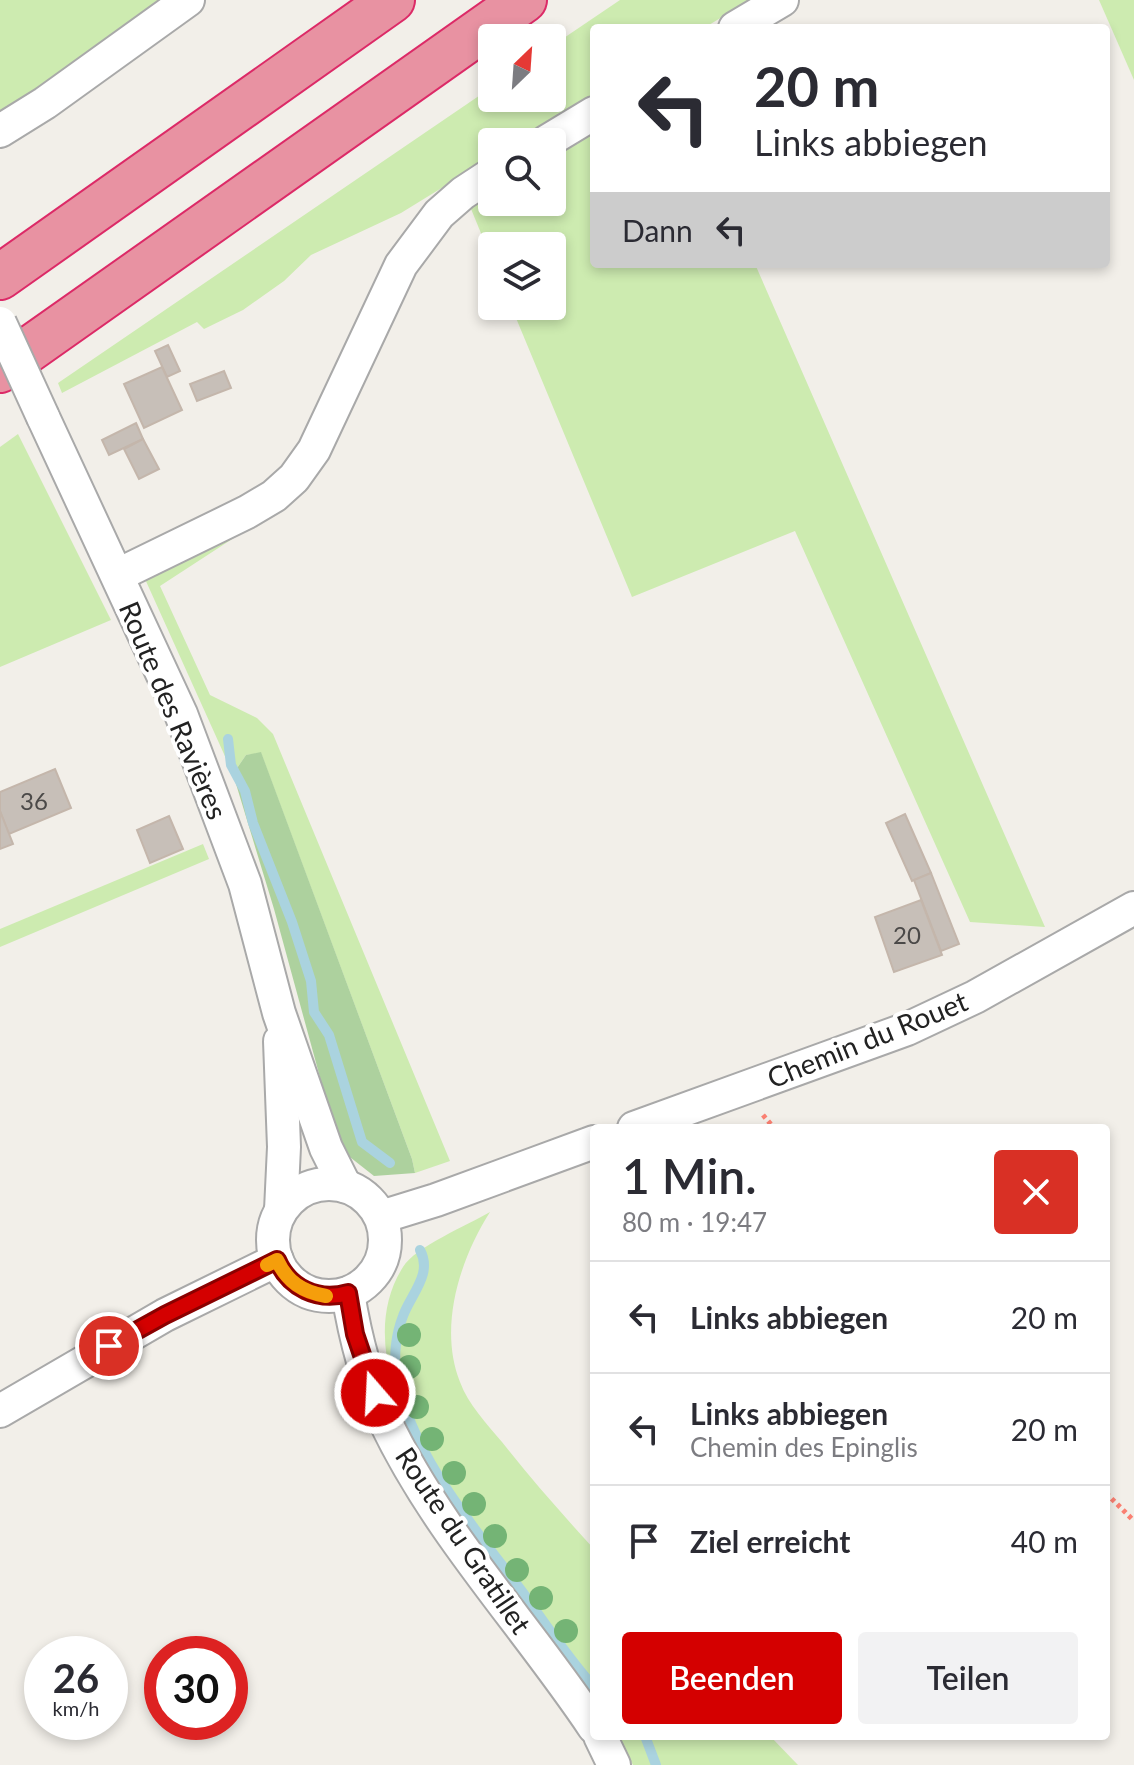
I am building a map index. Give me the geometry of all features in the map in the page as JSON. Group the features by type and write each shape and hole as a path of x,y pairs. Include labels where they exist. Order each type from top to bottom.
{"highway":[{"path":"0,277 392,0"},
{"path":"0,370 524,0"}],"street":[{"path":"0,131 45,103 188,0"},
{"path":"742,24 782,0"},
{"path":"566,130 590,115"},
{"path":"118,575 256,507 294,478 314,450 401,265 439,214 478,183"},
{"name":"Route des Ravières","path":"0,323 181,714 245,884 279,1013 326,1148 345,1186"},
{"name":"Chemin du Rouet","path":"645,1124 907,1029 975,997 1134,908"},
{"name":"Route des Ravières","path":"279,1013 284,1147 281,1210"},
{"path":"381,1217 590,1143"},
{"path":"330,1183 345,1186 368,1199 381,1217 386,1237 382,1259 372,1277 348,1293 325,1296 310,1293 285,1276 277,1260 273,1236 281,1210 306,1188 330,1183"},
{"path":"0,1411 165,1315 277,1260"},
{"name":"Route du Gratillet","path":"348,1293 365,1367 384,1419 408,1464 447,1526 590,1721"},
{"path":"602,1740 614,1765"}],"path":[{"path":"766,1119 770,1124"},
{"path":"1110,1497 1134,1521"}],"green space":[{"path":"0,0 188,0 0,131"},
{"path":"620,0 750,0 711,24 590,24 590,97 540,128 478,128 478,166 401,213 311,255 284,281 243,310 204,329 197,322 62,393 58,383 478,97 478,112 566,112 566,37"},
{"path":"1099,0 1134,0 1134,80 1110,24"},
{"path":"590,132 590,268 757,268 1045,927 970,922 795,531 632,597 517,320 566,320 566,232 480,232 469,204 478,199 478,216 566,216 566,147"},
{"path":"18,434 111,620 0,667 0,447"},
{"path":"283,506 160,586 210,695 257,718 273,734 450,1161 415,1173 261,753 246,755 233,774 145,579"},
{"path":"261,752 415,1173 374,1176 346,1154 321,1081 233,774 246,755"},
{"path":"203,844 209,859 0,947 0,929"},
{"path":"490,1212 470,1251 456,1294 451,1339 454,1361 463,1390 478,1414 590,1545 590,1692 486,1553 435,1477 412,1434 395,1391 386,1347 387,1306 403,1267 430,1244"},
{"path":"619,1740 774,1740 798,1765 633,1765"}],"building":[{"path":"168,345 180,371 167,377 155,351"},
{"path":"162,367 182,410 144,428 124,384"},
{"path":"224,371 231,388 197,401 190,384"},
{"path":"136,423 143,439 109,455 102,440"},
{"path":"143,439 159,469 139,479 124,449"},
{"path":"55,769 71,808 9,834 0,811 0,792"},
{"path":"0,811 13,844 0,849"},
{"path":"905,814 931,873 912,881 886,823"},
{"path":"169,816 183,849 150,863 137,830"},
{"path":"931,873 959,944 941,951 914,880"},
{"path":"921,900 942,955 894,972 875,917"}],"waterway":[{"path":"228,739 231,765 245,791 253,823 292,922 311,981 314,1012 329,1035 362,1142 390,1163"},
{"path":"420,1250 424,1267 422,1276 401,1323 395,1353 404,1405 415,1433 465,1516 590,1682"},
{"path":"647,1740 656,1765"}],"slow traffic":[{"path":"267,1265 277,1260 285,1276 294,1284 310,1293 326,1296"}],"route":[{"path":"109,1346 277,1260 285,1276 310,1293 339,1296 348,1293 355,1334 375,1393"}]}
